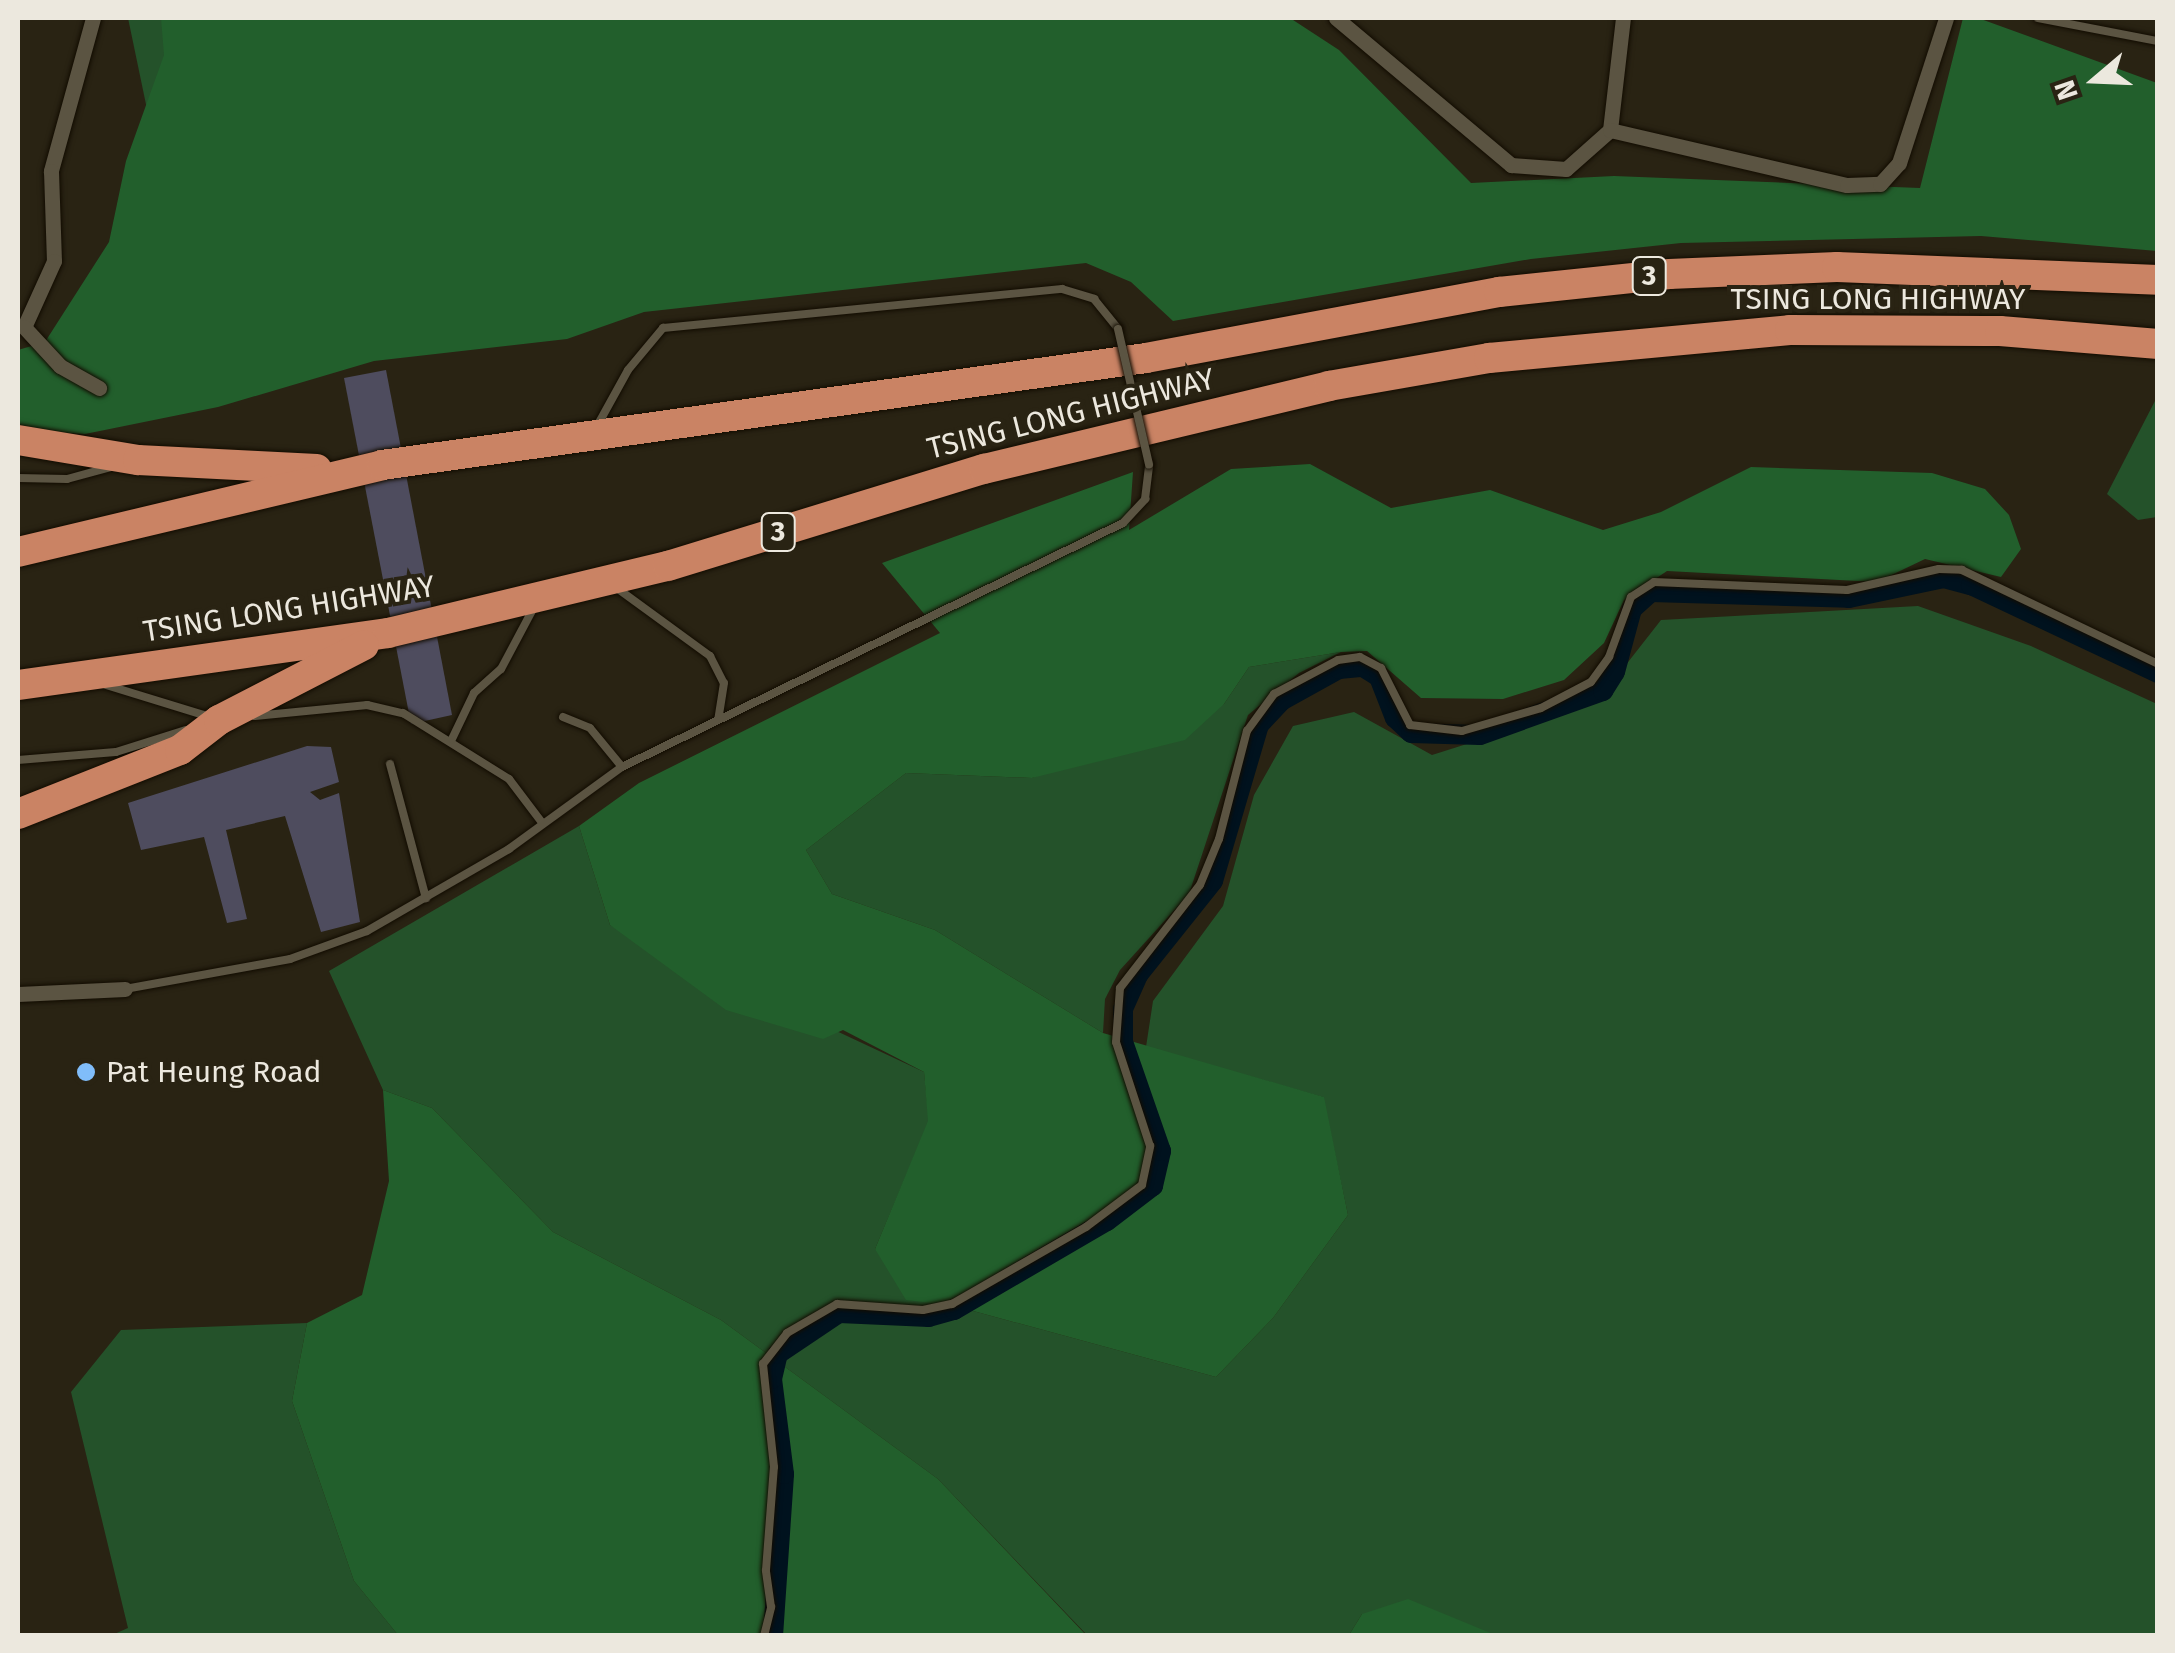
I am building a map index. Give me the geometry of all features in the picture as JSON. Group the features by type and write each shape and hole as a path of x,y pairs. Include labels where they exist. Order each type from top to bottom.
{"highway":[{"name":"TSING LONG HIGHWAY","path":"18,552 354,470 593,433 1146,358 1499,292 1650,276 1837,267 2158,280"},
{"name":"TSING LONG HIGHWAY","path":"18,685 388,633 607,581 984,469 1329,386 1489,358 1790,330 1980,331 2158,344"},
{"path":"18,440 138,460 354,470"},
{"path":"18,814 180,750 219,720 388,633"}],"street":[{"path":"93,18 50,171 54,261 24,327 60,366 99,388"},
{"path":"1336,18 1511,165 1566,168 1610,130 1623,18"},
{"path":"1610,130 1848,185 1880,184 1899,163 1946,18"},
{"path":"18,994 125,990"}],"lane":[{"path":"2038,18 2158,41"},
{"path":"125,990 290,959 366,931 544,824 622,766 952,600 1111,530 1145,499 1148,464 1118,330 1102,305 1062,289 663,328 628,370 593,433"},
{"path":"18,478 67,480 138,460"},
{"path":"764,1636 771,1607 766,1570 774,1466 763,1364 787,1333 837,1304 923,1310 952,1304 1086,1227 1142,1185 1150,1146 1116,1042 1120,988 1200,884 1220,839 1247,731 1274,694 1338,660 1360,657 1381,668 1410,725 1462,731 1541,708 1591,682 1609,656 1631,596 1654,582 1847,590 1938,569 1962,570 2158,664"},
{"path":"607,581 710,656 724,683 718,719"},
{"path":"452,739 474,694 501,669 539,597"},
{"path":"82,678 219,720"},
{"path":"18,760 116,752 219,720 368,705 403,713 452,739 509,779 544,824"},
{"path":"564,717 590,728 622,766"},
{"path":"390,764 426,898"}],"green space":[{"path":"128,18 177,18 148,114"},
{"path":"161,18 1290,18 1339,50 1471,183 1614,176 1920,188 1963,18 1978,18 2157,83 2157,251 1981,236 1681,243 1531,259 1173,321 1131,282 1086,263 644,312 567,339 374,361 218,407 85,434 18,430 18,350 45,342 109,242 126,161 164,55"},
{"path":"2157,397 2157,517 2138,520 2107,494"},
{"path":"1310,464 1391,508 1490,490 1603,530 1661,512 1751,467 1932,473 1985,489 2009,515 2021,549 2001,577 1925,559 1877,582 1667,571 1624,600 1604,643 1564,680 1503,699 1421,698 1367,651 1341,652 1249,667 1224,704 1185,740 1032,778 906,773 806,850 832,894 935,930 1103,1033 1324,1097 1348,1215 1273,1318 1216,1377 955,1306 906,1300 875,1249 928,1121 924,1072 843,1030 823,1039 726,1010 610,925 579,826 639,783 940,633 882,563 1133,472 1129,530 1231,469"},
{"path":"1918,606 2031,646 2157,704 2157,1635 1494,1635 1362,1614 1349,1635 1087,1635 938,1479 721,1320 553,1232 432,1108 383,1090 329,971 579,826 610,925 924,1072 929,1121 875,1249 955,1306 1216,1377 1273,1318 1348,1215 1323,1097 1146,1047 1153,1001 1223,906 1254,795 1293,726 1354,712 1432,755 1596,703 1661,620"},
{"path":"1341,652 1299,673 1248,715 1189,894 1120,970 1105,999 1103,1033 935,930 832,894 806,850 906,773 1032,778 1224,704 1249,667"},
{"path":"383,1090 432,1108 553,1232 721,1320 938,1479 1086,1635 398,1635 354,1581 292,1401 307,1323 362,1295 389,1181"},
{"path":"307,1323 292,1401 354,1581 398,1635 112,1635 128,1628 71,1392 121,1330"},
{"path":"1408,1599 1494,1635 1349,1635 1362,1614"}],"building":[{"path":"386,370 452,715 411,724 344,378"},
{"path":"307,746 331,747 339,782 310,792 320,800 339,793 360,922 321,932 285,816 226,830 247,919 227,923 204,837 141,850 128,803"}],"waterway":[{"path":"773,1636 784,1474 772,1379 778,1354 839,1313 929,1317 954,1310 1107,1221 1153,1186 1161,1151 1123,1042 1123,1009 1138,975 1213,881 1259,725 1281,701 1339,669 1363,667 1379,677 1395,718 1411,733 1480,735 1603,691 1615,672 1632,609 1651,592 1849,598 1944,578 1971,585 2158,673"}],"place":[{"name":"Pat Heung Road","path":"86,1072"}]}
